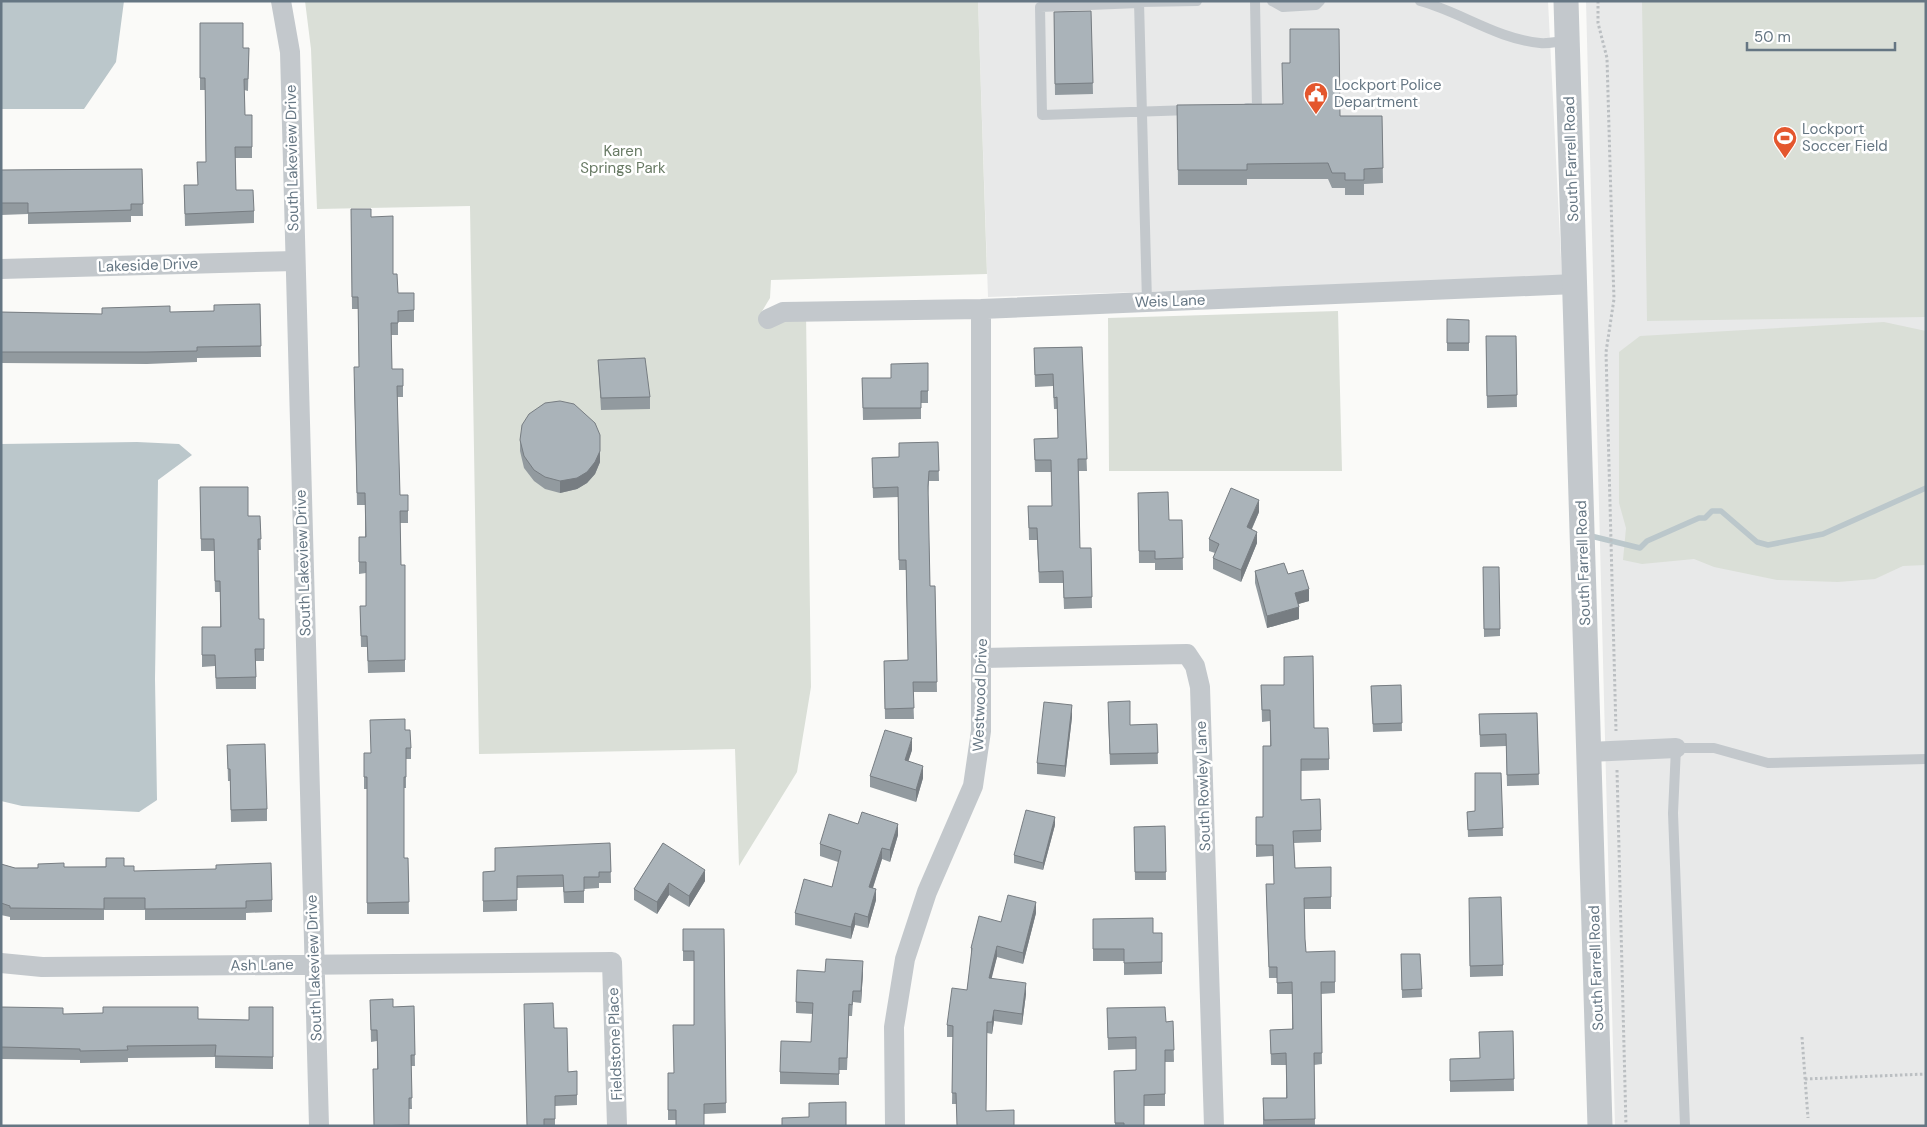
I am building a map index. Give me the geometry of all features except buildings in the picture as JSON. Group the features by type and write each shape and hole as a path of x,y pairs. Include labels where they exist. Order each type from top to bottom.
{"street":[{"name":"South Lakeview Drive","path":"281,1 290,52 319,1126"},
{"name":"South Farrell Road","path":"1566,1 1600,1126"},
{"name":"Lakeside Drive","path":"1,270 295,261"},
{"name":"Weis Lane","path":"768,319 782,312 981,309 1575,284"},
{"name":"Westwood Drive","path":"895,1126 894,1027 905,959 927,892 973,786 981,731 983,658 981,309"},
{"name":"South Rowley Lane","path":"983,658 1187,654 1195,666 1200,687 1214,1126"},
{"path":"1589,752 1676,748"},
{"name":"Ash Lane","path":"1,963 42,967 612,962"},
{"name":"Fieldstone Place","path":"612,962 618,1126"}],"lane":[{"path":"1197,1 1040,7 1041,86 1042,115 1199,110"},
{"path":"1238,109 1257,108 1254,1"},
{"path":"1272,1 1283,7 1316,5 1320,1"},
{"path":"1420,1 1444,8 1492,30 1540,43 1567,41"},
{"path":"1139,3 1147,302"},
{"path":"1685,1126 1673,813 1676,748 1714,748 1768,763 1926,759"}],"path":[{"path":"1598,1 1598,24 1607,58 1614,299 1606,352 1626,1126"},
{"path":"1802,1036 1808,1118"},
{"path":"1805,1079 1926,1074"}],"shaded area":[{"path":"1,1 124,1 116,62 84,109 1,109"},
{"path":"978,1 1548,1 1562,278 988,297"},
{"path":"1586,1 1926,1 1926,1126 1615,1126"},
{"path":"137,442 179,444 192,455 158,480 155,679 157,800 139,812 22,806 1,801 1,444"}],"green space":[{"name":"Karen Springs Park","path":"305,1 978,1 987,274 771,280 770,298 761,313 806,312 811,687 797,772 739,866 735,749 479,754 470,206 317,209 311,49"},
{"name":"Lockport Soccer Field","path":"1642,1 1926,1 1926,317 1647,321"},
{"path":"1338,311 1342,471 1109,471 1108,318"},
{"path":"1884,322 1926,331 1926,565 1903,566 1875,579 1838,582 1777,580 1714,567 1694,559 1642,564 1623,560 1626,528 1619,503 1619,352 1640,336"}],"waterway":[{"path":"1591,536 1640,548 1647,541 1699,518 1705,518 1712,511 1721,511 1757,542 1768,545 1823,534 1926,488"}],"place":[{"name":"Lockport Police Department","path":"1316,115"},
{"name":"Lockport Soccer Field","path":"1785,159"}]}
